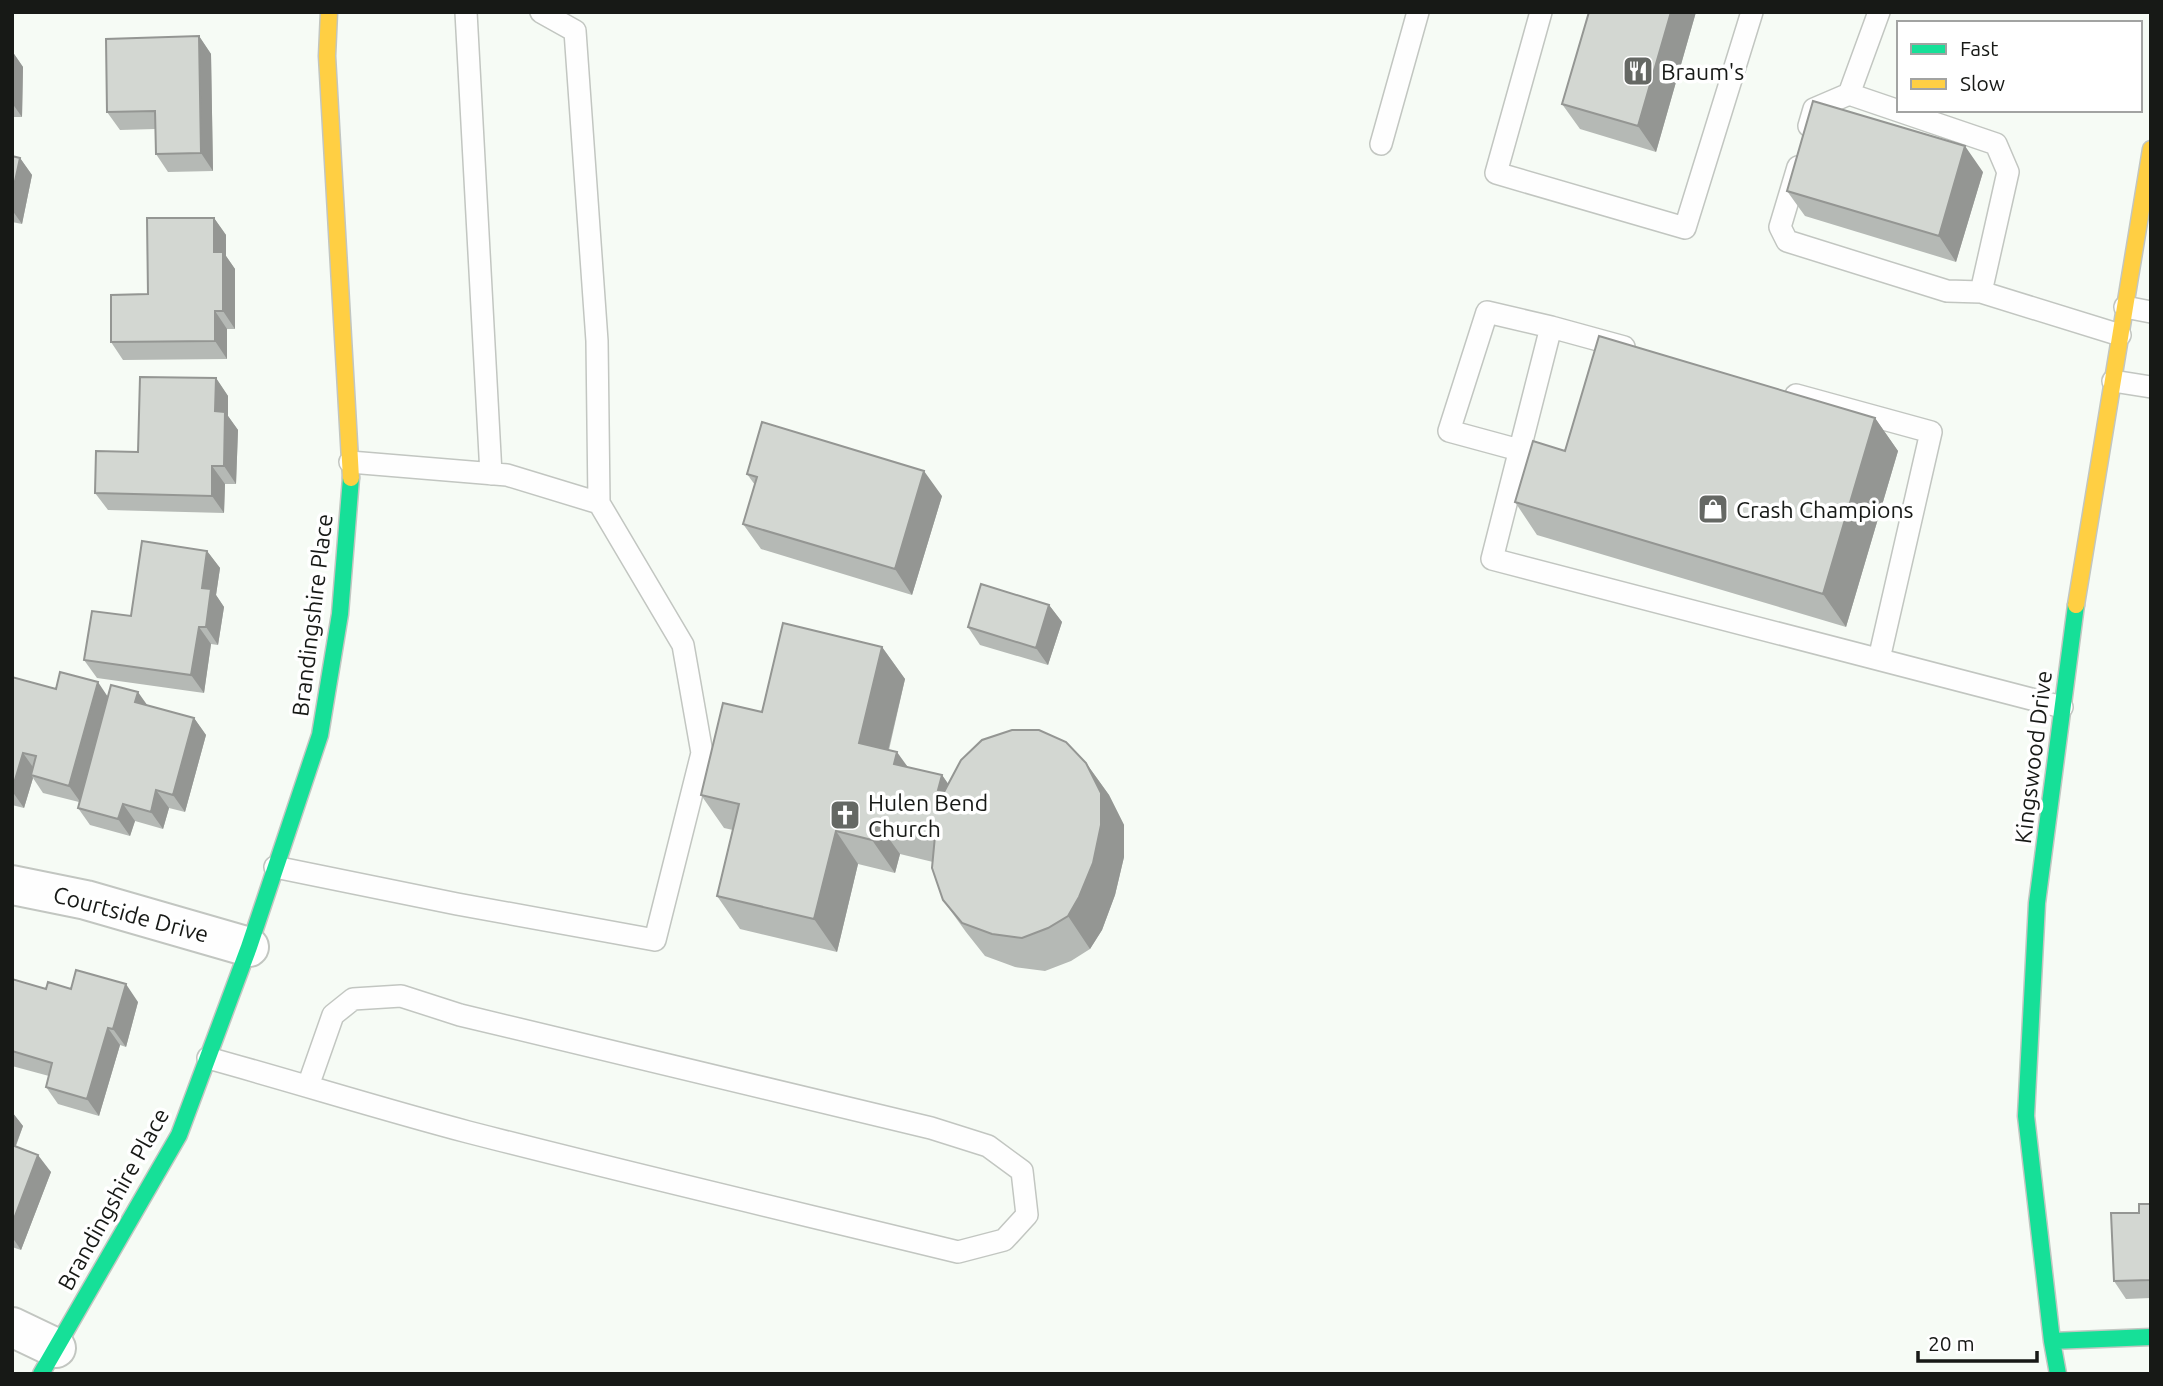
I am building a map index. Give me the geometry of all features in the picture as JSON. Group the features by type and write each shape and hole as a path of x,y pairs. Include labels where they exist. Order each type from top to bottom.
{"street":[{"name":"Brandingshire Place","path":"49,1361 179,1135 249,947 320,735 340,614 351,479 327,56 329,12"},
{"name":"Kingswood Drive","path":"2059,1374 2052,1341 2026,1116 2037,903 2070,641 2151,149"},
{"name":"Courtside Drive","path":"12,885 86,900 249,947"},
{"path":"12,1327 49,1361"},
{"path":"2052,1341 2151,1337"}],"lane":[{"path":"466,12 491,474"},
{"path":"275,867 655,940 702,752 683,645 599,503 597,341 575,31 541,12"},
{"path":"1381,144 1418,12"},
{"path":"1541,12 1496,173 1685,228 1752,12"},
{"path":"1849,94 1879,12"},
{"path":"1897,110 1849,94 1814,109 1780,227 1787,241 1947,291 1981,292 2120,335"},
{"path":"1902,112 1996,144 2008,172 1981,292"},
{"path":"2124,307 2151,312"},
{"path":"1520,450 1449,431 1487,312 1644,353"},
{"path":"1551,327 1492,559 2062,707"},
{"path":"2113,381 2151,387"},
{"path":"1776,390 1931,432 1879,659"},
{"path":"350,462 507,475 599,503"},
{"path":"208,1058 464,1131 958,1252 1004,1240 1027,1215 1022,1171 988,1146 930,1128 460,1015 401,996 353,999 333,1015 308,1086"}],"building":[{"path":"1589,12 1671,12 1638,126 1562,104"},
{"path":"199,36 201,153 156,154 155,111 107,112 106,39"},
{"path":"1813,101 1965,146 1939,236 1787,191"},
{"path":"12,156 20,158 12,195"},
{"path":"147,218 214,218 214,252 223,252 223,311 215,311 215,341 111,342 111,295 148,294"},
{"name":"Crash Champions","path":"1599,336 1875,418 1823,594 1515,502 1533,441 1565,451"},
{"path":"140,377 216,378 215,411 225,412 224,466 212,466 212,496 95,493 96,451 138,452"},
{"path":"762,422 924,471 895,569 743,524 757,477 747,474"},
{"path":"142,541 207,551 202,588 211,589 206,627 199,627 191,675 84,660 92,611 131,616"},
{"path":"981,584 1049,605 1036,648 968,627"},
{"name":"Hulen Bend Church","path":"783,623 882,647 859,743 897,752 894,764 942,775 938,790 944,792 961,760 982,740 1012,730 1039,730 1066,742 1086,763 1101,793 1101,825 1093,863 1068,916 1048,928 1022,938 992,934 962,923 943,900 932,868 935,836 877,822 872,840 836,831 814,919 717,896 739,804 701,795 723,703 762,712"},
{"path":"60,672 98,682 69,786 31,775 36,756 23,753 12,790 12,677 56,689"},
{"path":"111,685 138,692 135,702 194,718 173,795 156,790 151,812 123,804 118,819 78,808"},
{"path":"76,970 126,984 113,1029 108,1028 87,1099 46,1087 52,1063 12,1051 12,979 46,989 48,982 71,989"},
{"path":"12,1145 38,1155 12,1224"},
{"path":"2139,1204 2151,1204 2151,1280 2114,1281 2111,1213 2139,1213"}],"traffic: fast":[{"path":"41,1374 179,1135 249,947 320,735 340,614 351,478"},
{"path":"2058,1374 2026,1116 2037,903 2076,605"},
{"path":"2052,1341 2151,1337"}],"traffic: slow":[{"path":"329,12 327,56 351,478"},
{"path":"2076,605 2151,149"}],"place":[{"name":"Braum's","path":"1638,71"},
{"name":"Crash Champions","path":"1713,509"},
{"name":"Hulen Bend Church","path":"845,815"}]}
